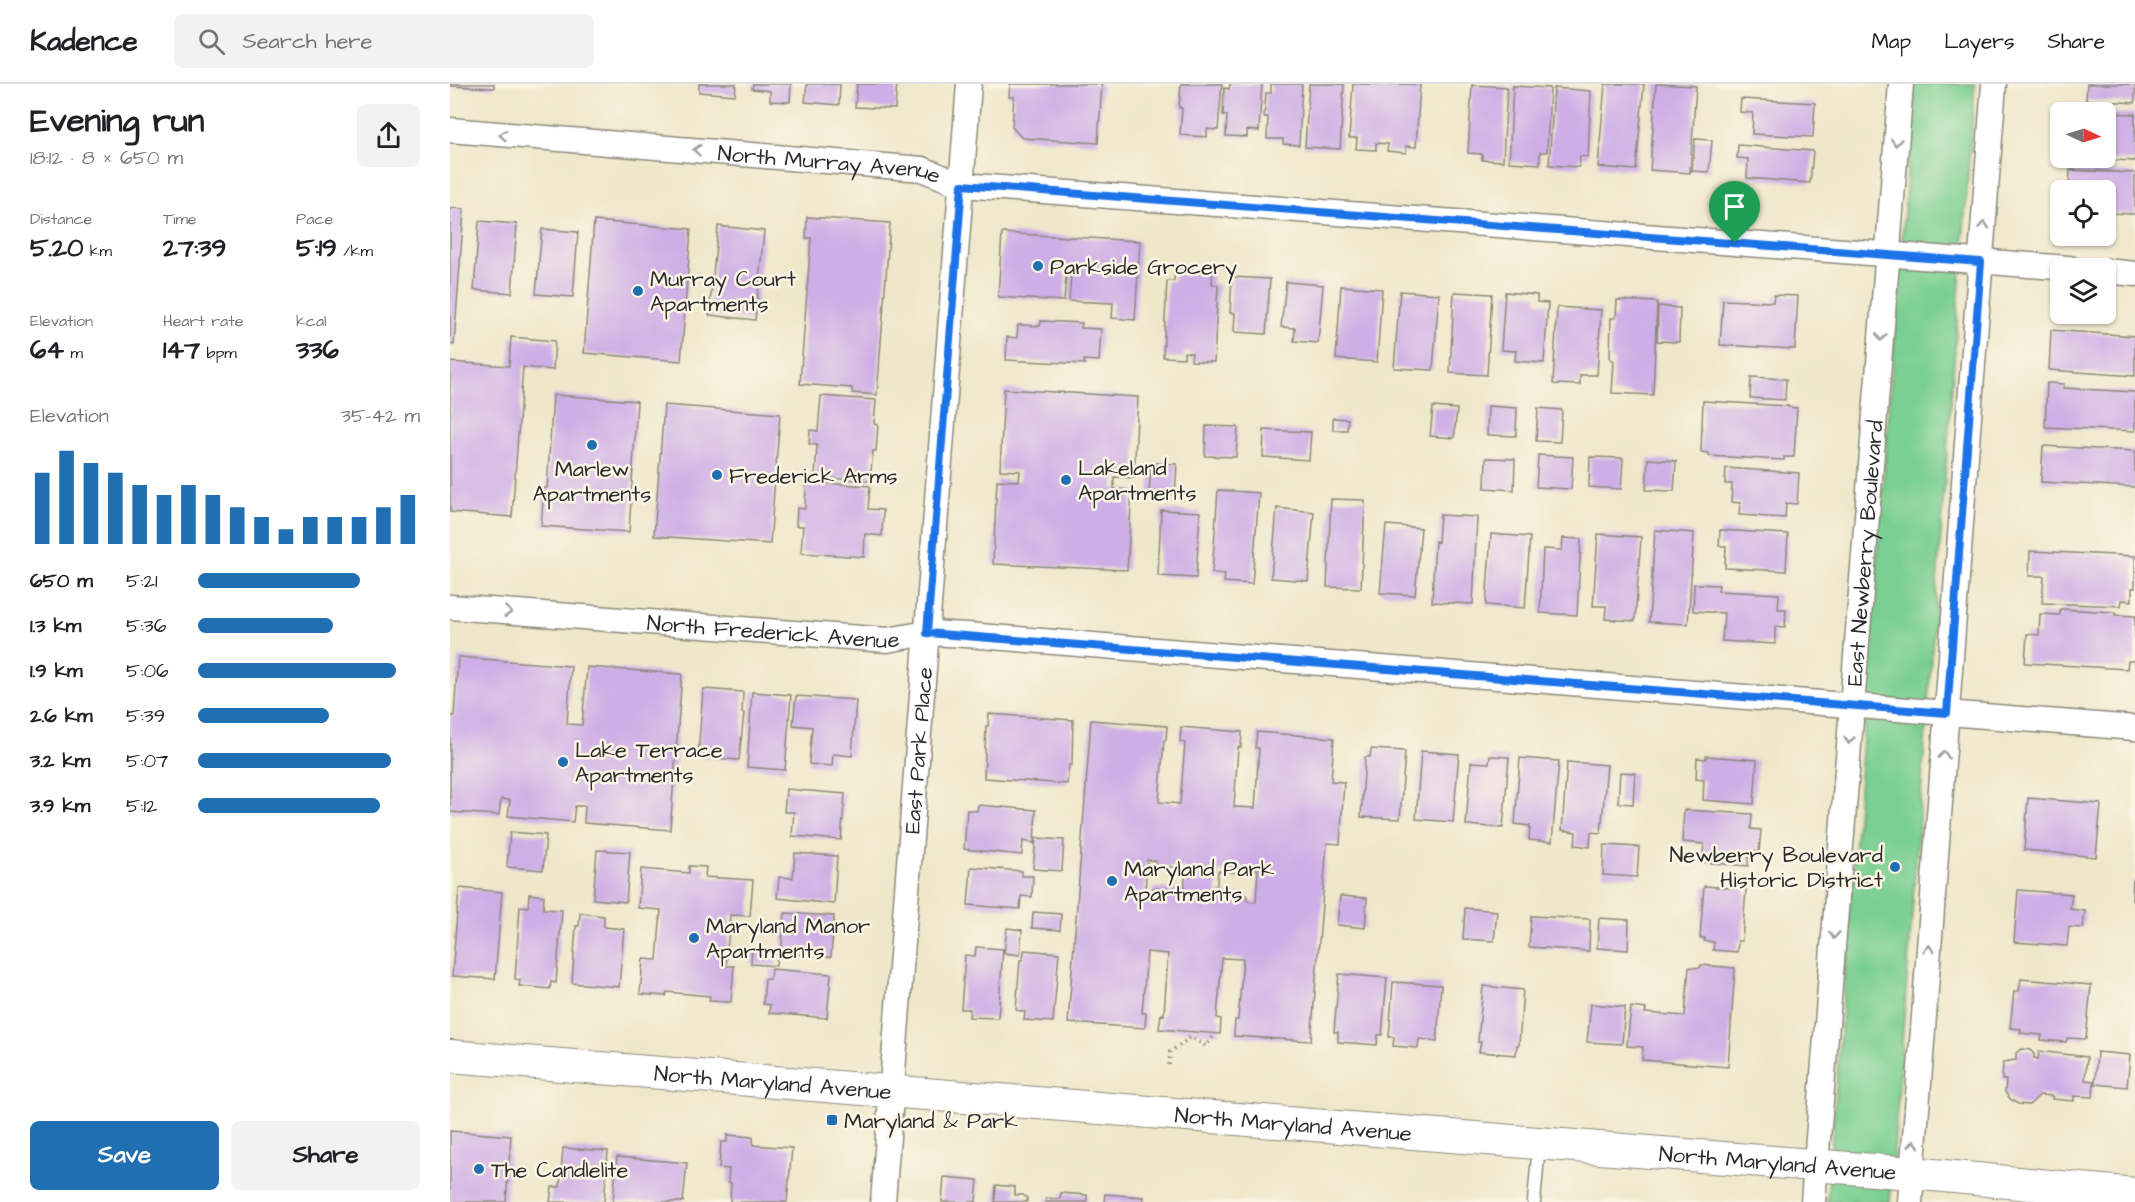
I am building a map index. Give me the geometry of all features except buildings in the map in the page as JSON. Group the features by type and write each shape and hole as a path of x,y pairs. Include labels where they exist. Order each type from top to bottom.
{"street":[{"name":"East Park Place","path":"884,1202 969,84"},
{"name":"East Newberry Boulevard","path":"1813,1202 1901,84"},
{"path":"1911,1188 1994,84"},
{"name":"North Murray Avenue","path":"450,130 922,169 962,185 2050,267"},
{"path":"2116,273 2135,274"},
{"name":"North Frederick Avenue","path":"450,607 887,640 927,633 2135,728"},
{"name":"North Maryland Avenue","path":"450,1056 1816,1165 1911,1188 2135,1194"}],"lane":[{"path":"1534,1202 1539,1144"}],"path":[{"path":"1169,1065 1170,1052 1191,1037 1206,1046 1215,1034"}],"green space":[{"path":"1914,84 1975,84 1890,1202 1827,1202"}],"place":[{"name":"Parkside Grocery","path":"1038,266"},
{"name":"Murray Court Apartments","path":"638,291"},
{"name":"Marlew Apartments","path":"592,445"},
{"name":"Frederick Arms","path":"717,475"},
{"name":"Lakeland Apartments","path":"1066,480"},
{"name":"Lake Terrace Apartments","path":"563,762"},
{"name":"Newberry Boulevard Historic District","path":"1895,867"},
{"name":"Maryland Park Apartments","path":"1112,881"},
{"name":"Maryland Manor Apartments","path":"694,938"},
{"name":"Maryland & Park","path":"832,1120"},
{"name":"The Candlelite","path":"479,1169"}],"route":[{"path":"962,185 1735,243 1981,262 1947,713 927,633 962,185"}]}
